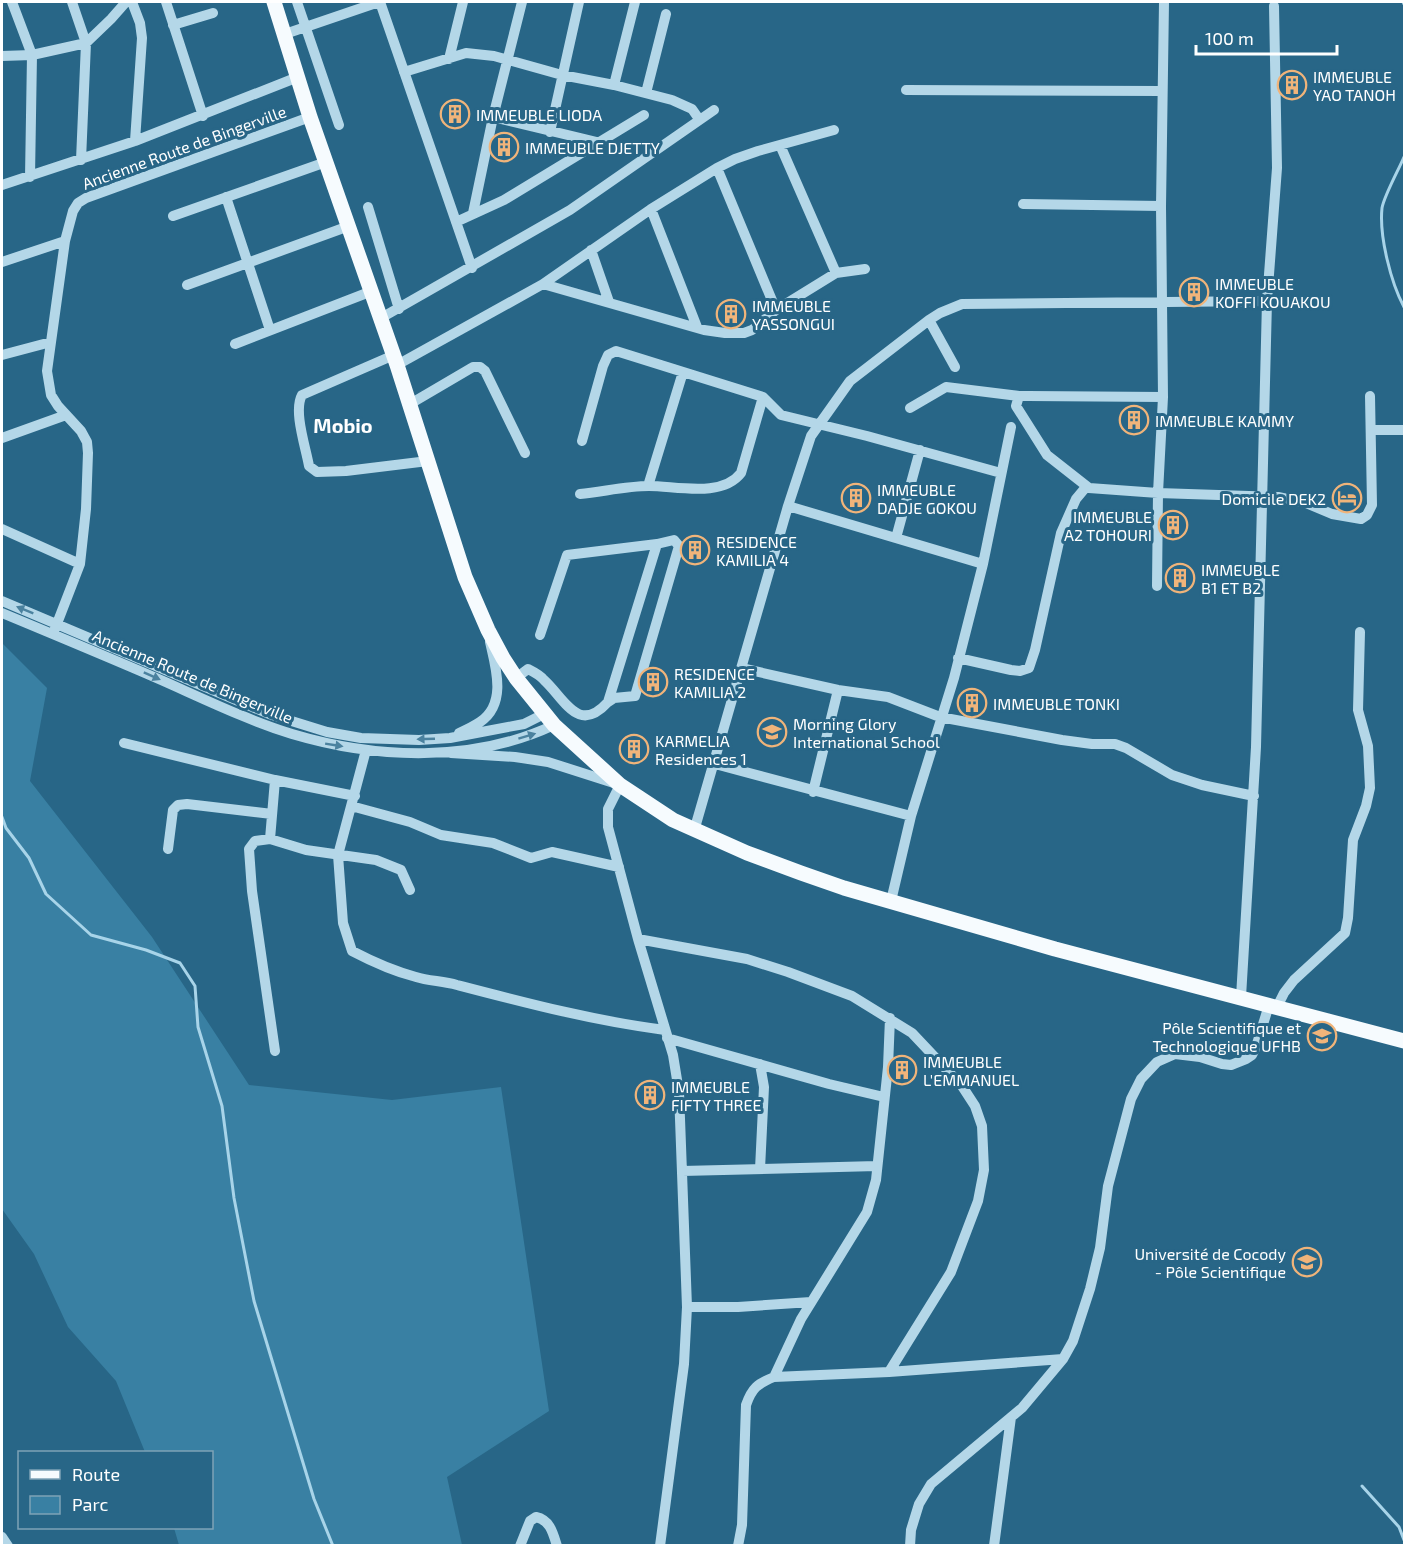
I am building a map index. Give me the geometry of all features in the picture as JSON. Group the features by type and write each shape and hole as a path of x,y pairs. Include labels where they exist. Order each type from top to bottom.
{"main road":[{"path":"274,2 310,117 396,360 465,577 488,630 516,678 549,720 620,785 673,820 694,831 801,873 1055,949 1404,1041"}],"street":[{"path":"12,2 32,55 30,177"},
{"path":"72,2 86,43 81,160"},
{"path":"2,56 32,55 86,43 126,2"},
{"path":"132,2 140,23 142,38 135,141"},
{"path":"166,2 203,116"},
{"path":"297,2 339,125"},
{"path":"285,34 379,2 472,268"},
{"path":"449,59 463,2"},
{"path":"473,213 493,117 522,2"},
{"path":"550,132 579,2"},
{"path":"614,85 634,2"},
{"path":"1157,586 1158,494 1163,397 1161,206 1164,2"},
{"path":"1241,997 1254,796 1266,301 1277,168 1274,6"},
{"path":"173,25 213,13"},
{"path":"645,93 666,14"},
{"path":"404,72 466,53 494,56 508,62 683,103 692,109 699,119"},
{"path":"2,185 135,141 298,77"},
{"path":"906,90 1162,91"},
{"path":"381,318 570,210 714,110"},
{"path":"456,222 504,200 644,115"},
{"name":"Ancienne Route de Bingerville","path":"55,628 80,564 86,509 87,442 81,431 51,395 47,371 65,241 73,211 78,202 86,198 310,117"},
{"path":"493,117 601,143"},
{"path":"428,461 317,472 309,466 298,402 302,395 396,360 543,284 651,209 717,168 735,159 834,130"},
{"path":"780,146 836,273"},
{"path":"173,216 326,162"},
{"path":"717,168 776,310"},
{"path":"226,197 270,330"},
{"path":"1023,204 1161,206"},
{"path":"368,207 399,309"},
{"path":"651,209 697,327"},
{"path":"187,285 349,226"},
{"path":"2,262 65,241"},
{"path":"591,250 609,302"},
{"path":"543,284 697,327 718,332 744,333 760,325 776,310 836,273 866,269"},
{"path":"235,344 372,291"},
{"path":"694,831 788,506 811,436 850,381 929,320 954,306 971,303 1266,301"},
{"path":"929,320 955,367"},
{"path":"2,355 51,342"},
{"path":"582,441 603,366 608,355 616,351 764,397 781,415 819,423 1001,473"},
{"path":"410,404 473,367 480,367 485,371 525,453"},
{"path":"648,486 683,372"},
{"path":"910,408 946,387 1019,396 1163,397"},
{"path":"1019,396 1016,406 1047,455 1086,487 1096,490 1158,494 1261,495 1306,503 1332,513 1361,519 1367,515 1372,505 1370,396"},
{"path":"580,494 648,486 683,489 719,486 734,482 741,473 764,397"},
{"path":"2,438 66,415"},
{"path":"891,901 911,816 983,564 1011,426"},
{"path":"1371,430 1404,430"},
{"path":"896,538 920,450"},
{"path":"958,658 1011,670 1020,671 1029,668 1061,533 1076,499 1086,487"},
{"path":"788,506 983,564"},
{"path":"2,529 80,564"},
{"path":"516,678 528,669 546,681 575,714 585,716 599,712 614,698 635,696 679,546 674,540 567,555 540,635"},
{"path":"608,702 657,544"},
{"name":"Ancienne Route de Bingerville","path":"2,601 256,721 324,743 366,750 451,753 533,735 549,720"},
{"name":"Ancienne Route de Bingerville","path":"2,613 55,628 297,724 361,738 450,738 549,720"},
{"path":"450,738 482,721 492,710 498,683 488,630"},
{"path":"910,1545 911,1530 919,1504 930,1484 1022,1408 1063,1359 1073,1341 1090,1289 1100,1248 1108,1186 1131,1100 1141,1079 1157,1062 1175,1054 1194,1055 1231,1065 1252,1055 1273,1006 1294,980 1345,933 1353,840 1370,788 1368,746 1358,710 1360,632"},
{"path":"741,668 838,690 888,697 940,717 1062,740 1115,744 1172,775 1202,785 1254,796"},
{"path":"813,792 838,690"},
{"path":"124,743 353,801 441,835 493,843 531,858 552,852 620,867"},
{"path":"366,750 338,855 343,922 347,941 352,951 376,964 418,978 453,984 522,1003 666,1034 829,1084 885,1096"},
{"path":"451,753 515,757 548,762 620,785 608,809 608,827 676,1067 682,1171 687,1307 684,1364 660,1545"},
{"path":"715,764 813,792 911,816"},
{"path":"270,839 275,780"},
{"path":"168,849 173,810 178,805 187,804 272,814"},
{"path":"275,1051 252,891 249,849 255,841 270,839 306,850 376,860 401,870 410,890"},
{"path":"638,939 747,959 852,996 912,1033 962,1086 975,1106 982,1126 984,1170 978,1200 951,1272 889,1372"},
{"path":"774,1377 811,1302 867,1212 876,1180 888,1066 890,1018"},
{"path":"760,1064 764,1087 760,1169"},
{"path":"682,1171 877,1166"},
{"path":"687,1307 738,1307 811,1302"},
{"path":"738,1545 742,1525 746,1405 751,1391 761,1382 774,1377 889,1372 1063,1359"},
{"path":"994,1545 1011,1417"},
{"path":"520,1545 530,1521 536,1517 543,1518 551,1528 557,1545"},
{"path":"2,1537 8,1545"}],"green space":[{"path":"2,643 47,688 30,781 152,937 249,1085 392,1100 501,1087 549,1411 447,1477 462,1545 179,1545 174,1529 213,1529 213,1451 145,1451 116,1381 68,1327 34,1254 2,1209"}],"waterway":[{"path":"1404,157 1382,208 1382,232 1387,259 1404,307"},
{"path":"2,817 6,828 29,858 46,894 91,935 146,950 180,963 195,986 198,1027 222,1106 234,1198 254,1301 314,1499 333,1546"},
{"path":"1362,1486 1399,1527 1404,1540"}],"place":[{"name":"IMMEUBLE YAO TANOH","path":"1292,85"},
{"name":"IMMEUBLE LIODA","path":"455,114"},
{"name":"IMMEUBLE DJETTY","path":"504,147"},
{"name":"IMMEUBLE KOFFI KOUAKOU","path":"1194,292"},
{"name":"IMMEUBLE YASSONGUI","path":"731,314"},
{"name":"IMMEUBLE KAMMY","path":"1134,420"},
{"name":"IMMEUBLE DADJE GOKOU","path":"856,498"},
{"name":"Domicile DEK2","path":"1347,498"},
{"name":"IMMEUBLE A2 TOHOURI","path":"1173,525"},
{"name":"RESIDENCE KAMILIA 4","path":"695,550"},
{"name":"IMMEUBLE B1 ET B2","path":"1180,578"},
{"name":"RESIDENCE KAMILIA 2","path":"653,682"},
{"name":"IMMEUBLE TONKI","path":"972,703"},
{"name":"Morning Glory International School","path":"772,732"},
{"name":"KARMELIA Residences 1","path":"634,749"},
{"name":"Pôle Scientifique et Technologique UFHB","path":"1322,1036"},
{"name":"IMMEUBLE L'EMMANUEL","path":"902,1070"},
{"name":"IMMEUBLE FIFTY THREE","path":"650,1095"},
{"name":"Université de Cocody - Pôle Scientifique","path":"1307,1262"}],"district":[{"name":"Mobio","path":"343,425"}]}
